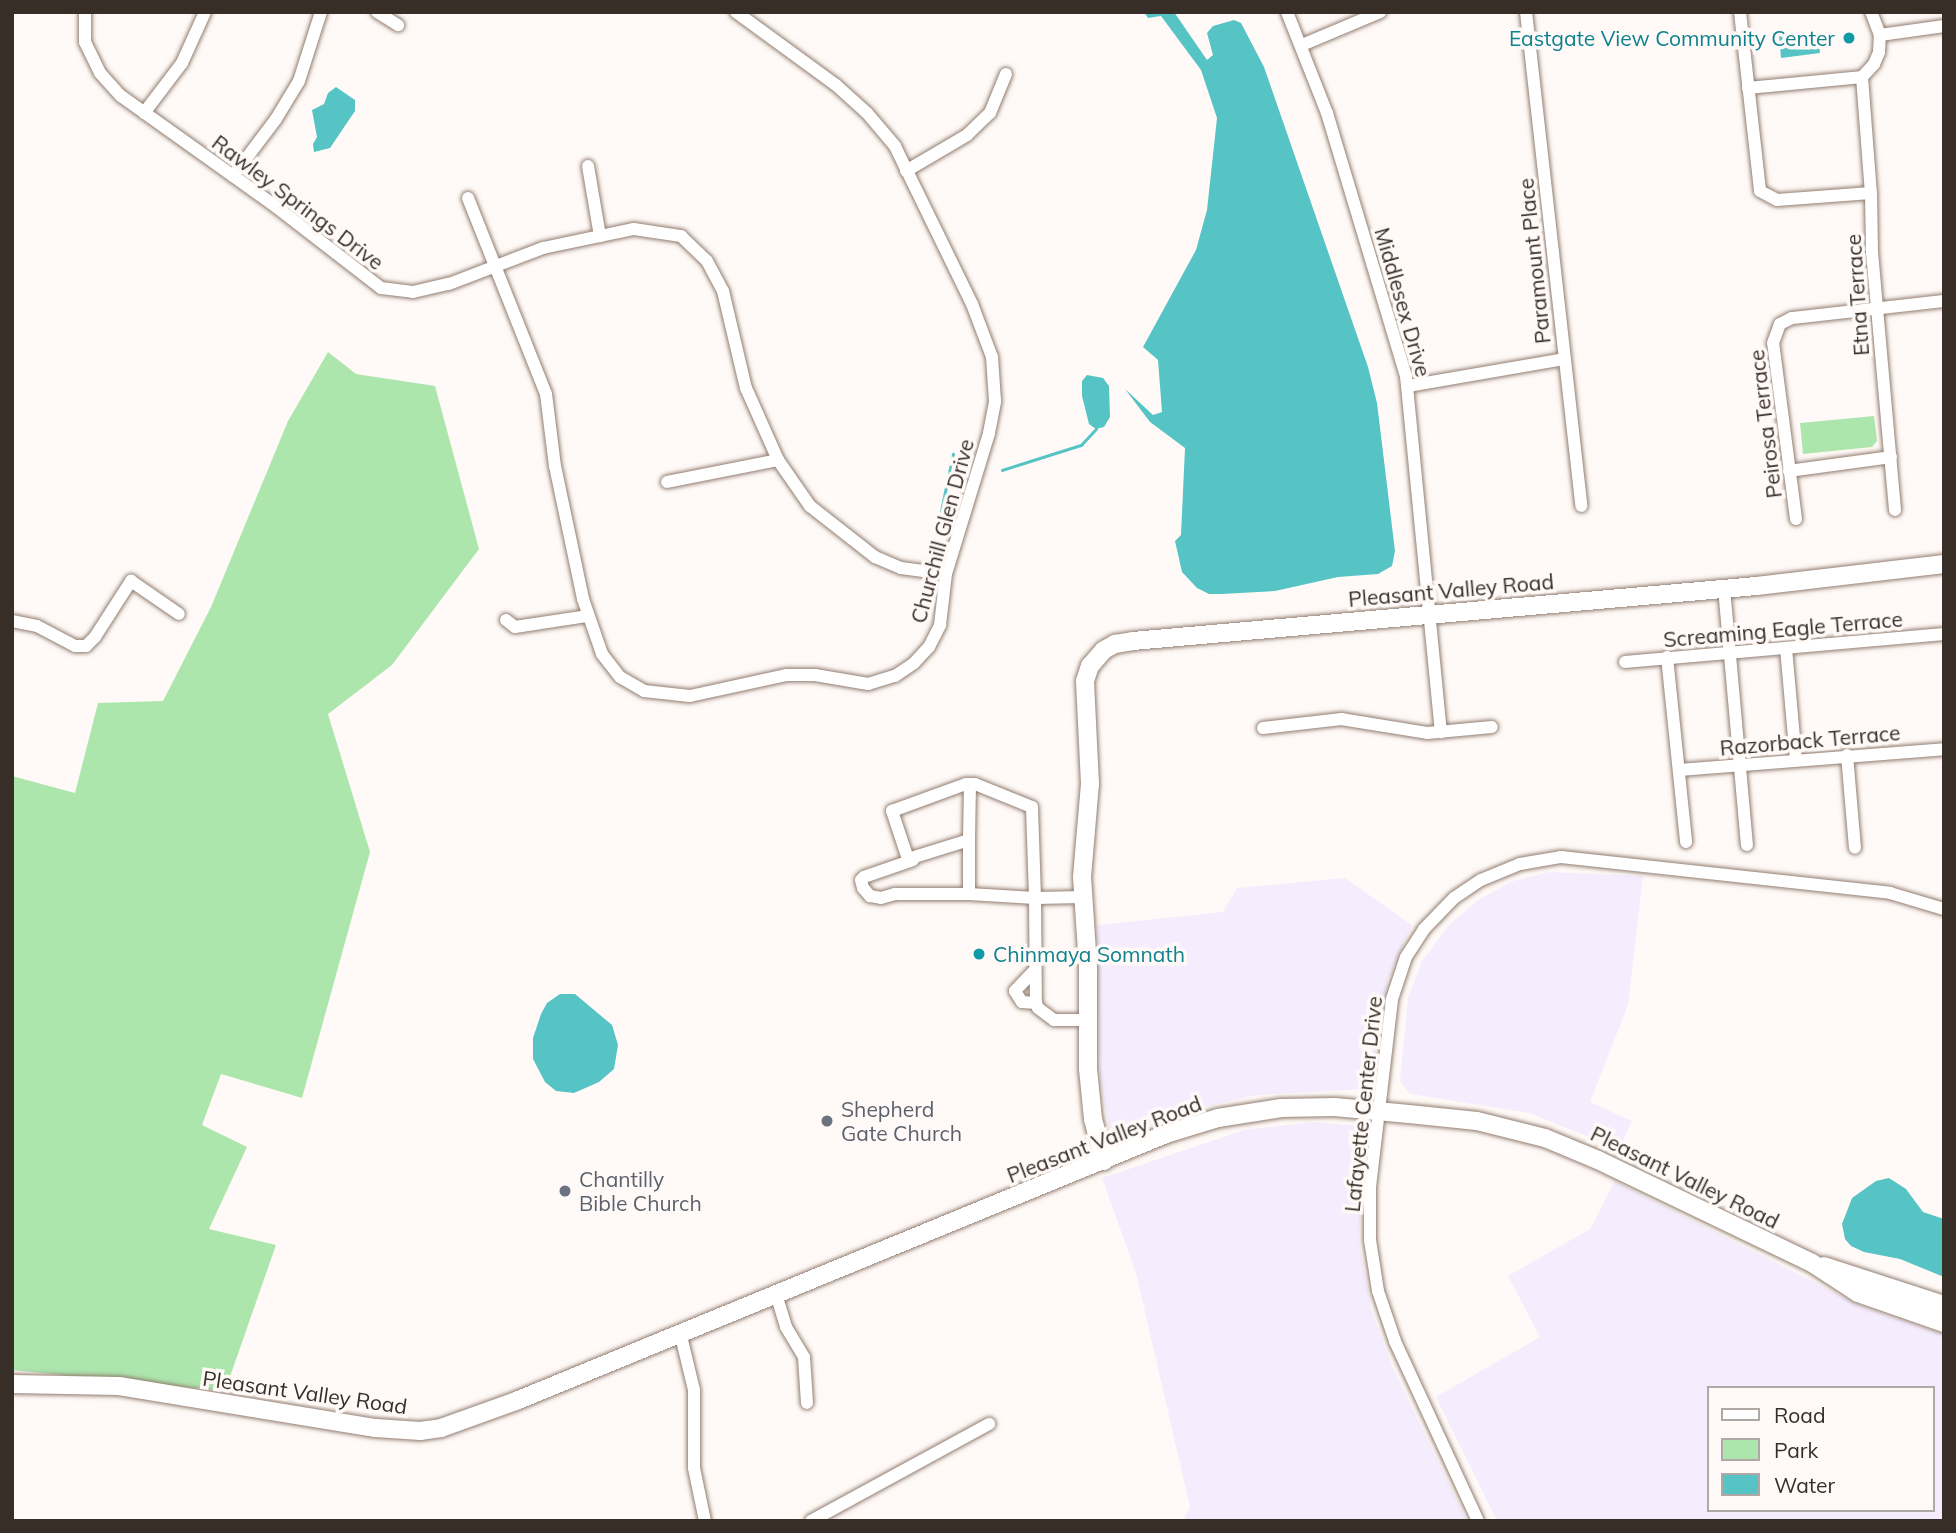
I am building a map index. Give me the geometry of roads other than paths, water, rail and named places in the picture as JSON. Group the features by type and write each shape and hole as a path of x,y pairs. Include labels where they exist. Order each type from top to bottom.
{"main road":[{"name":"Pleasant Valley Road","path":"1104,1161 1090,1101 1082,851 1090,785 1085,681 1094,661 1115,644 1724,588 1944,564"},
{"name":"Pleasant Valley Road","path":"12,1384 119,1386 376,1428 420,1431 442,1428 505,1405 1192,1125 1254,1111 1335,1107 1477,1121 1545,1138 1598,1160 1812,1264 1858,1293 1944,1323"},
{"name":"Pleasant Valley Road","path":"1812,1264 1944,1305"}],"street":[{"name":"Rawley Springs Drive","path":"85,12 85,42 100,73 121,96 233,176 381,288 414,292 449,284 543,248 634,229 681,236 707,261 723,291 746,388 778,460 810,506 875,557 901,568 946,574"},
{"path":"144,113 182,63 205,12"},
{"path":"233,176 276,119 299,81 321,12"},
{"path":"377,12 398,25"},
{"name":"Churchill Glen Drive","path":"468,198 546,394 555,466 588,616 602,654 620,677 652,694 690,696 770,677 803,674 868,684 895,676 929,647 940,625 946,574 989,433 995,401 995,375 982,328 895,146 867,113 836,85 736,12"},
{"name":"Middlesex Drive","path":"1287,12 1327,113 1408,386 1441,732"},
{"path":"1302,45 1380,12"},
{"name":"Paramount Place","path":"1526,12 1581,506"},
{"path":"1740,12 1760,191 1777,200 1871,192"},
{"path":"1748,88 1862,77 1877,58 1880,35 1871,12"},
{"path":"1880,35 1944,26"},
{"path":"906,171 967,135 990,113 1006,74"},
{"name":"Etna Terrace","path":"1862,77 1871,192 1872,252 1895,510"},
{"path":"588,166 600,236"},
{"name":"Peirosa Terrace","path":"1796,519 1773,343 1776,330 1792,318 1944,301"},
{"path":"1408,386 1564,359"},
{"path":"1789,471 1891,457"},
{"path":"667,482 778,460"},
{"path":"12,621 37,626 75,646 86,646 95,637 131,581 179,614"},
{"path":"1724,588 1748,845"},
{"path":"506,620 515,627 588,616"},
{"name":"Screaming Eagle Terrace","path":"1625,662 1944,634"},
{"path":"1786,648 1796,759"},
{"path":"1667,657 1686,842"},
{"path":"1263,728 1341,719 1413,731 1441,732 1492,727"},
{"name":"Razorback Terrace","path":"1679,770 1944,749"},
{"path":"1847,755 1855,848"},
{"path":"969,894 970,784"},
{"path":"913,860 908,859 892,811 970,784 1032,807 1035,1003 1042,1013 1054,1020 1087,1020"},
{"path":"969,840 864,877 861,880 863,888 870,896 881,898 895,894 1083,897"},
{"name":"Lafayette Center Drive","path":"1478,1521 1395,1340 1378,1291 1369,1213 1392,999 1406,957 1438,912 1471,886 1500,871 1540,859 1581,857 1890,893 1944,909"},
{"path":"1035,970 1015,991 1022,1002 1035,1003"},
{"path":"776,1294 786,1327 804,1357 807,1403"},
{"path":"680,1332 694,1391 694,1468 705,1521"},
{"path":"811,1521 989,1424"}],"water":[{"path":"1144,12 1174,12 1207,60 1213,55 1207,33 1213,26 1234,20 1241,23 1264,67 1368,367 1377,403 1395,551 1392,566 1378,574 1338,577 1275,591 1209,594 1197,588 1182,572 1175,541 1181,535 1185,448 1150,422 1125,389 1153,415 1162,412 1158,360 1143,347 1196,250 1207,210 1217,118 1201,70 1161,16 1148,18"},
{"path":"1806,32 1819,43 1820,53 1781,58 1779,35"},
{"path":"336,87 355,100 355,111 330,148 314,152 313,144 317,137 312,110 324,104 328,93"},
{"path":"1087,375 1103,378 1109,386 1110,417 1104,427 1096,429 1089,424 1082,396 1082,381"},
{"path":"560,994 575,994 612,1025 618,1045 614,1069 599,1082 574,1093 556,1091 545,1082 533,1059 533,1038 541,1014 547,1003"},
{"path":"1889,1178 1906,1189 1923,1212 1944,1219 1944,1277 1900,1259 1864,1252 1851,1246 1845,1239 1842,1224 1852,1198 1876,1181"}],"waterway":[{"path":"1002,470 1081,445 1096,429"},
{"path":"941,511 953,454"}],"place":[{"name":"Eastgate View Community Center","path":"1849,38"},
{"name":"Chinmaya Somnath","path":"979,954"},
{"name":"Shepherd Gate Church","path":"827,1121"},
{"name":"Chantilly Bible Church","path":"565,1191"}]}
